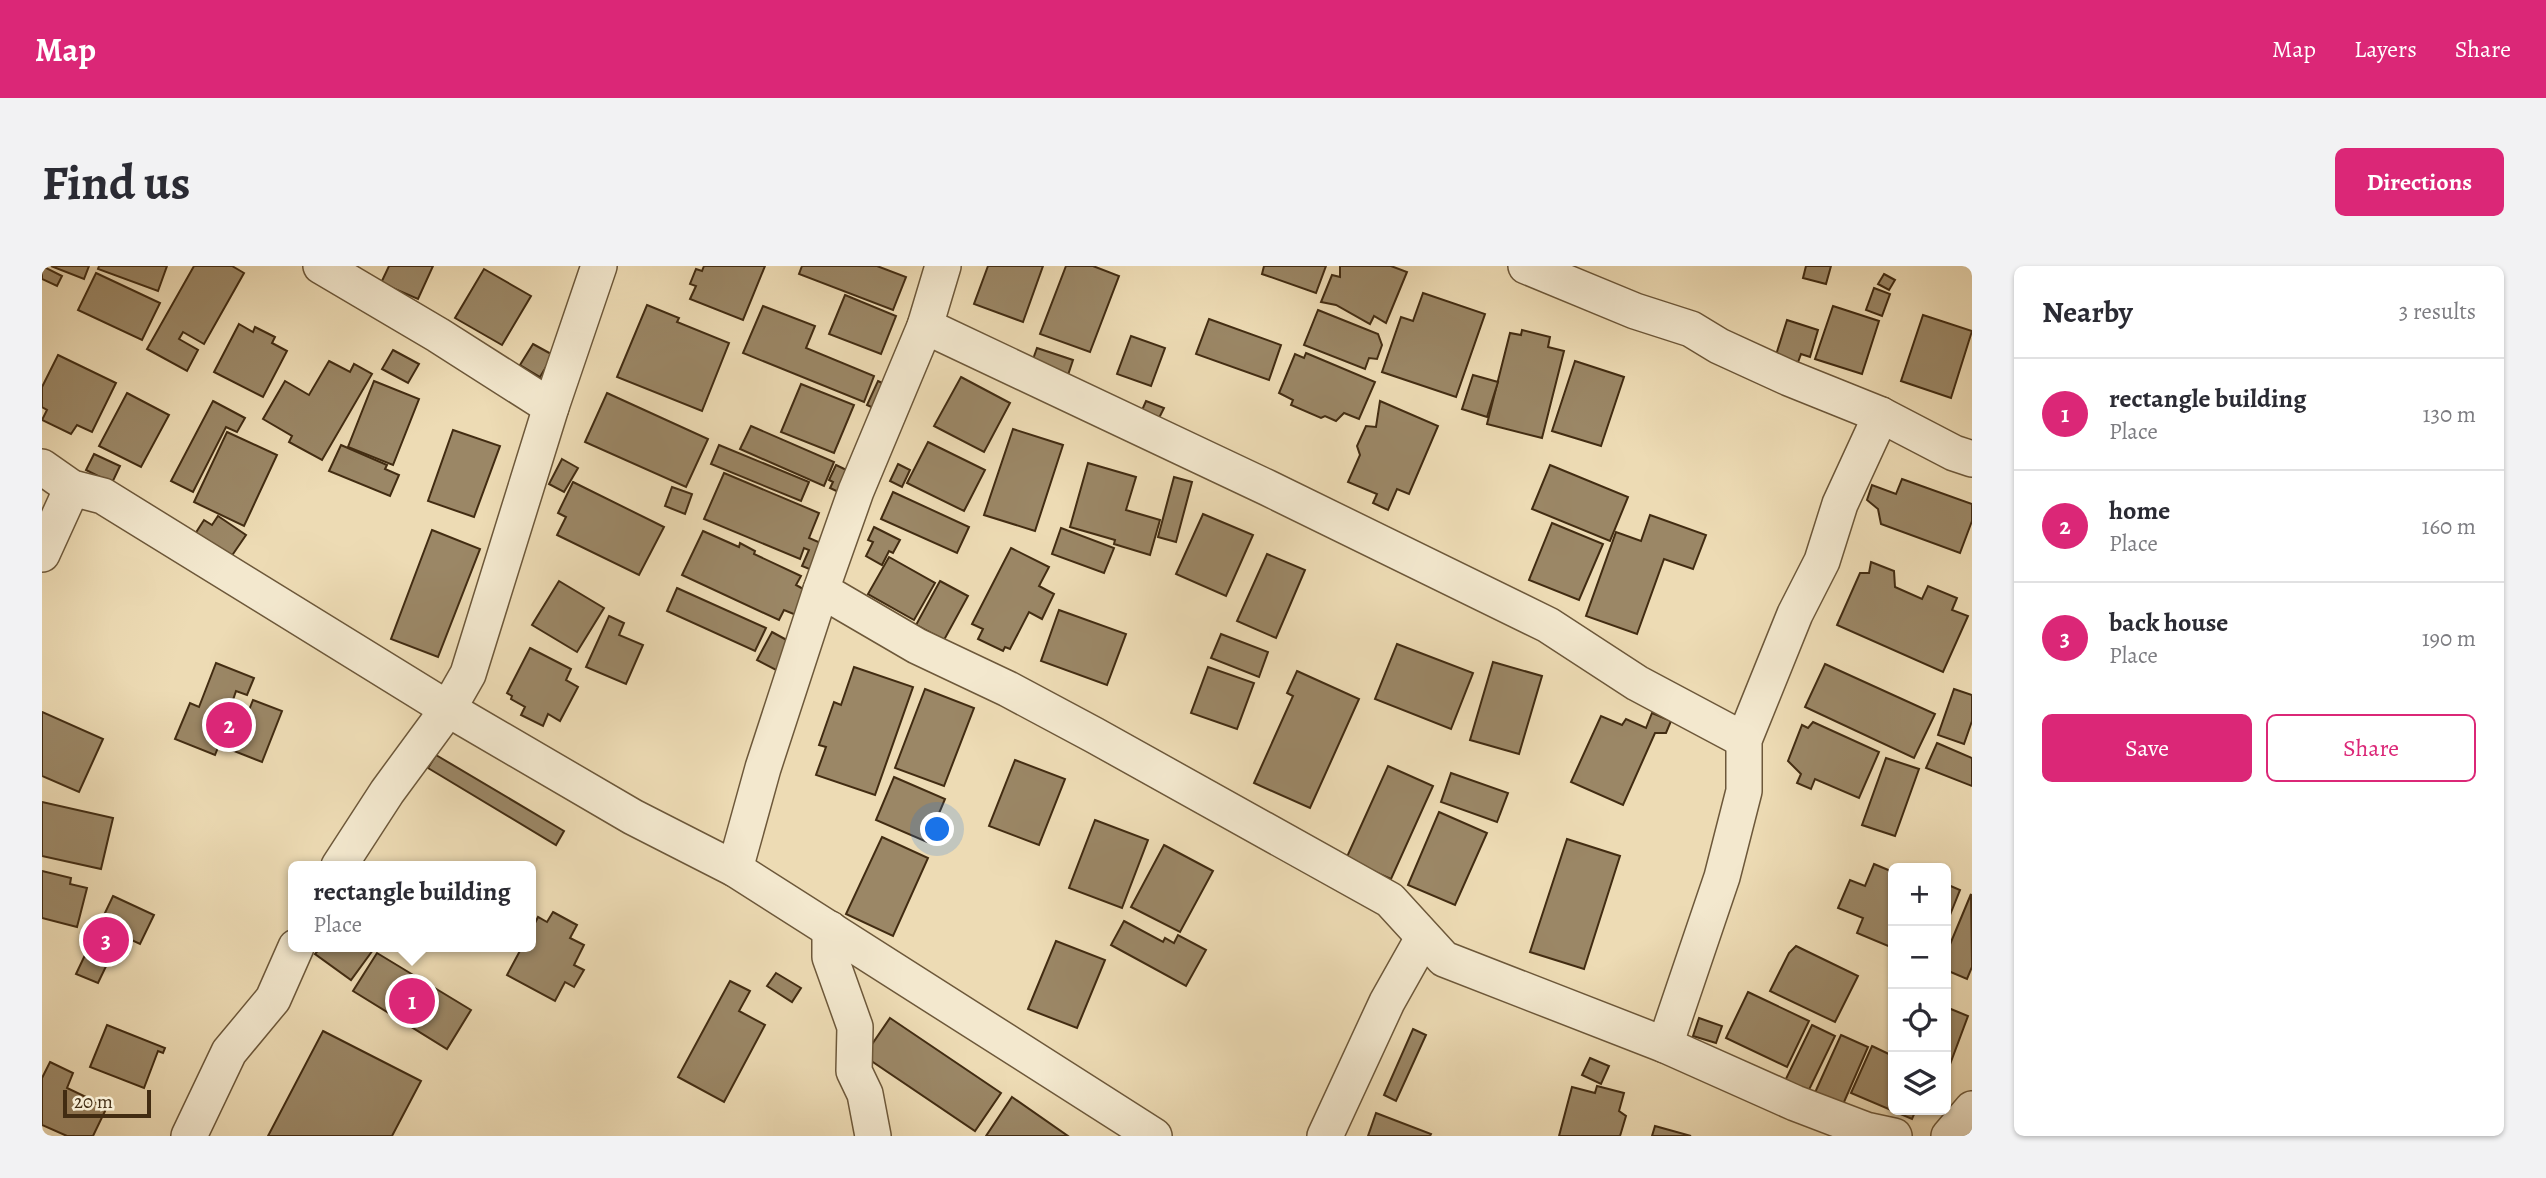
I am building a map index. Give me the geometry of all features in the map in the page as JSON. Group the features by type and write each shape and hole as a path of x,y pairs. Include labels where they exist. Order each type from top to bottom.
{"street":[{"path":"321,266 438,335 551,407"},
{"path":"342,861 387,792 448,709 468,674 551,407 599,266"},
{"path":"735,869 763,768 821,590 856,491 925,326 943,266"},
{"path":"1526,266 1588,278 1635,311 1691,329 1719,346 1881,415 1954,453 1972,459"},
{"path":"925,326 1268,488 1548,625 1637,683 1744,740"},
{"path":"1665,1045 1722,877 1744,792 1744,740 1795,614 1822,561 1840,504 1881,415"},
{"path":"42,467 72,488 103,496 448,709 633,817 735,869 1154,1136"},
{"path":"42,554 72,488"},
{"path":"821,590 917,646 1008,689 1094,735 1390,900 1444,959 1665,1045 1795,1103 1866,1130 1894,1136"},
{"path":"830,929 830,957 855,1027 853,1071 865,1094 873,1136"},
{"path":"1325,1136 1387,1002 1423,938"},
{"path":"189,1136 229,1052 273,999 294,952"},
{"path":"1949,1136 1972,1109"}],"building":[{"path":"42,266 62,276 57,286 42,279"},
{"path":"51,266 89,266 84,279"},
{"path":"99,266 167,266 158,291 98,269"},
{"path":"194,266 232,266 244,273 204,344 183,332 179,339 198,350 187,371 147,349"},
{"path":"389,266 433,266 418,299 381,283"},
{"path":"704,266 765,266 743,320 690,299 696,286 690,284 696,269 702,271"},
{"path":"802,266 877,266 906,277 893,310 799,274"},
{"path":"988,266 1043,266 1023,322 974,304"},
{"path":"1066,266 1093,266 1119,276 1090,352 1040,334"},
{"path":"1264,266 1326,266 1316,293 1262,274"},
{"path":"1340,266 1391,266 1407,272 1386,323 1374,316 1370,324 1336,305 1321,302 1332,275 1340,277"},
{"path":"1806,266 1831,266 1826,284 1803,278"},
{"path":"484,269 531,296 502,345 455,318"},
{"path":"96,273 160,303 142,340 78,310"},
{"path":"1884,274 1895,280 1889,290 1878,284"},
{"path":"1874,288 1890,294 1882,316 1866,310"},
{"path":"1423,293 1485,314 1456,397 1382,372 1401,317 1413,321"},
{"path":"845,295 896,316 881,354 829,334"},
{"path":"647,305 679,318 677,322 729,343 702,411 617,377"},
{"path":"763,306 815,326 806,348 874,376 864,402 743,353"},
{"path":"1833,306 1879,321 1862,374 1815,359"},
{"path":"1318,310 1378,334 1382,345 1377,359 1369,358 1365,369 1304,345"},
{"path":"1923,315 1972,331 1951,398 1901,381"},
{"path":"1209,319 1281,345 1269,380 1196,354"},
{"path":"1787,320 1818,330 1810,357 1801,354 1797,365 1775,358"},
{"path":"239,324 253,332 255,327 275,337 272,343 287,351 263,397 214,372"},
{"path":"1522,330 1550,337 1548,347 1564,351 1542,438 1487,424 1510,333 1521,335"},
{"path":"1131,336 1165,348 1151,386 1117,374"},
{"path":"533,344 553,355 540,377 520,365"},
{"path":"1037,348 1073,360 1068,375 1032,362"},
{"path":"393,350 419,364 408,383 382,369"},
{"path":"1306,353 1375,382 1359,419 1344,413 1336,421 1325,416 1321,418 1291,405 1293,400 1279,393 1295,354 1304,358"},
{"path":"58,355 116,383 92,432 77,425 71,434 42,420 47,410 42,407 42,387"},
{"path":"329,361 350,372 354,364 372,374 322,460 289,442 292,436 263,419 285,381 309,395"},
{"path":"1575,361 1624,377 1601,446 1552,431"},
{"path":"1473,375 1498,382 1487,417 1462,409"},
{"path":"961,377 1010,403 984,452 934,426"},
{"path":"374,381 419,399 393,465 348,447"},
{"path":"878,381 895,389 884,413 867,405"},
{"path":"801,384 854,405 834,453 781,432"},
{"path":"127,393 169,415 141,467 99,446"},
{"path":"607,393 708,439 686,487 585,442"},
{"path":"213,401 245,418 237,432 226,427 193,492 171,481"},
{"path":"1146,401 1164,408 1156,424 1139,417"},
{"path":"1380,401 1438,426 1409,494 1397,489 1388,510 1373,503 1377,494 1348,482 1360,455 1357,446 1366,426 1376,427"},
{"path":"751,426 834,462 824,486 740,449"},
{"path":"1013,429 1063,445 1035,531 984,515"},
{"path":"453,430 500,446 474,517 428,501"},
{"path":"227,432 277,455 244,526 194,502"},
{"path":"928,442 985,470 964,511 907,483"},
{"path":"341,445 387,465 385,469 399,475 390,496 329,471"},
{"path":"719,445 809,482 801,501 711,464"},
{"path":"94,454 120,466 112,483 86,470"},
{"path":"562,459 578,468 564,492 549,484"},
{"path":"1088,463 1136,477 1126,510 1160,520 1150,555 1114,544 1115,540 1070,527"},
{"path":"898,464 910,470 902,487 890,481"},
{"path":"836,465 859,476 849,497 830,488 833,482 829,480"},
{"path":"1550,465 1628,497 1610,541 1532,509"},
{"path":"724,473 819,513 809,538 830,547 819,573 802,566 809,550 804,548 800,559 704,519"},
{"path":"1174,477 1192,482 1176,542 1158,537"},
{"path":"1902,479 1972,504 1972,521 1960,553 1881,524 1878,509 1867,500 1872,485 1896,494"},
{"path":"573,482 664,527 639,575 557,535 566,517 558,513"},
{"path":"672,487 692,494 685,514 665,506"},
{"path":"893,492 969,527 957,553 881,519"},
{"path":"1203,514 1253,535 1226,596 1176,574"},
{"path":"1650,515 1706,535 1693,569 1664,559 1637,634 1586,616 1616,532 1641,541"},
{"path":"218,516 246,535 231,557 195,534 204,520 212,525"},
{"path":"1552,523 1603,544 1579,600 1529,580"},
{"path":"874,527 900,540 893,553 889,551 882,565 866,556 873,542 868,540"},
{"path":"1061,528 1114,548 1104,573 1052,554"},
{"path":"432,530 480,549 438,657 391,639"},
{"path":"703,531 739,547 740,543 755,551 754,554 801,576 796,585 807,591 796,615 784,610 779,620 682,575"},
{"path":"1011,548 1049,567 1039,586 1054,594 1042,619 1029,612 1010,649 1005,647 1003,651 978,639 983,629 972,624"},
{"path":"1267,554 1305,570 1276,638 1237,621"},
{"path":"889,557 935,583 914,620 868,594"},
{"path":"1871,562 1894,571 1895,587 1922,599 1928,586 1957,598 1952,610 1968,616 1943,672 1837,625 1860,573 1869,573"},
{"path":"559,581 604,608 577,652 532,625"},
{"path":"940,581 968,596 944,640 916,625"},
{"path":"677,588 766,628 755,651 667,611"},
{"path":"1059,610 1126,634 1107,685 1041,661"},
{"path":"609,616 624,623 619,635 643,645 626,684 586,667"},
{"path":"772,632 794,644 778,671 757,660"},
{"path":"1221,634 1268,652 1259,677 1211,658"},
{"path":"1397,644 1473,673 1451,729 1375,699"},
{"path":"530,648 571,669 566,680 578,687 560,721 548,714 543,726 521,715 525,707 511,699 512,696 507,693"},
{"path":"1493,662 1542,676 1519,754 1470,740"},
{"path":"216,663 254,678 247,695 236,691 232,703 249,710 253,700 282,711 262,762 219,745 215,755 175,739 190,703 199,707"},
{"path":"1825,664 1935,714 1914,758 1805,707"},
{"path":"854,667 913,687 875,795 816,775 826,747 819,745 834,702 841,705"},
{"path":"1208,667 1254,683 1237,729 1191,713"},
{"path":"1297,671 1359,699 1310,808 1254,783 1293,696 1287,693"},
{"path":"925,689 974,708 944,786 895,768"},
{"path":"1954,689 1972,695 1972,721 1964,744 1938,735"},
{"path":"42,712 103,739 79,792 42,776"},
{"path":"1652,713 1671,721 1666,733 1655,733 1623,805 1571,782 1601,716 1622,725 1626,719 1646,728"},
{"path":"1813,722 1879,752 1859,798 1815,779 1811,789 1797,783 1801,774 1788,761 1802,725 1808,728"},
{"path":"1937,743 1972,758 1972,786 1926,768"},
{"path":"436,755 564,831 556,845 428,768"},
{"path":"1886,758 1919,769 1895,836 1862,825"},
{"path":"1015,760 1065,779 1039,845 989,826"},
{"path":"1388,766 1433,786 1391,879 1346,859"},
{"path":"1451,773 1508,793 1497,822 1441,802"},
{"path":"894,777 945,799 927,842 876,820"},
{"path":"42,802 113,818 101,869 42,856"},
{"path":"1439,812 1487,833 1455,905 1408,885"},
{"path":"1095,820 1148,840 1122,908 1069,888"},
{"path":"882,837 928,858 893,936 846,914"},
{"path":"1567,839 1620,856 1584,969 1530,952"},
{"path":"1164,845 1213,871 1180,932 1131,907"},
{"path":"1874,864 1888,870 1888,946 1857,933 1863,918 1838,908 1850,880 1865,886"},
{"path":"42,871 71,878 70,884 87,888 77,927 42,918"},
{"path":"1951,886 1960,890 1951,912"},
{"path":"1971,894 1972,967 1967,979 1951,972 1951,942"},
{"path":"113,896 154,915 140,944 121,935 98,983 76,974"},
{"path":"553,912 577,925 570,938 584,945 574,965 584,970 574,987 565,982 555,1001 507,975 519,952 536,952 538,917 547,922"},
{"path":"1124,921 1163,942 1165,938 1174,943 1178,935 1206,950 1186,986 1111,945"},
{"path":"1056,941 1105,960 1077,1028 1028,1009"},
{"path":"1796,946 1858,976 1835,1022 1770,991 1789,953"},
{"path":"317,952 372,952 351,980 315,954"},
{"path":"377,953 471,1010 447,1049 353,991"},
{"path":"776,973 801,988 792,1002 767,986"},
{"path":"730,981 750,991 739,1011 765,1025 724,1102 678,1077"},
{"path":"1748,992 1809,1021 1787,1067 1726,1038"},
{"path":"1951,1009 1968,1016 1951,1062"},
{"path":"890,1018 1001,1093 975,1131 864,1056"},
{"path":"1699,1018 1722,1026 1716,1043 1693,1036"},
{"path":"107,1025 165,1048 163,1053 158,1051 144,1088 90,1067"},
{"path":"1812,1025 1835,1036 1806,1096 1783,1085"},
{"path":"1413,1029 1426,1035 1396,1101 1384,1095"},
{"path":"323,1031 421,1081 392,1136 268,1136"},
{"path":"1841,1035 1868,1047 1841,1109 1813,1097"},
{"path":"1872,1046 1888,1054 1888,1109 1851,1093"},
{"path":"1590,1058 1609,1066 1601,1084 1582,1075"},
{"path":"50,1062 73,1073 67,1088 107,1107 93,1136 67,1136 42,1125 42,1078"},
{"path":"1597,1086 1624,1093 1619,1111 1626,1116 1620,1136 1559,1136 1572,1087 1595,1093"},
{"path":"1012,1097 1068,1136 986,1136"},
{"path":"1376,1113 1431,1134 1368,1136"},
{"path":"1655,1126 1691,1136 1652,1136"}],"place":[{"name":"home","path":"229,725"},
{"name":"back house","path":"106,940"},
{"name":"rectangle building","path":"412,1001"}]}
